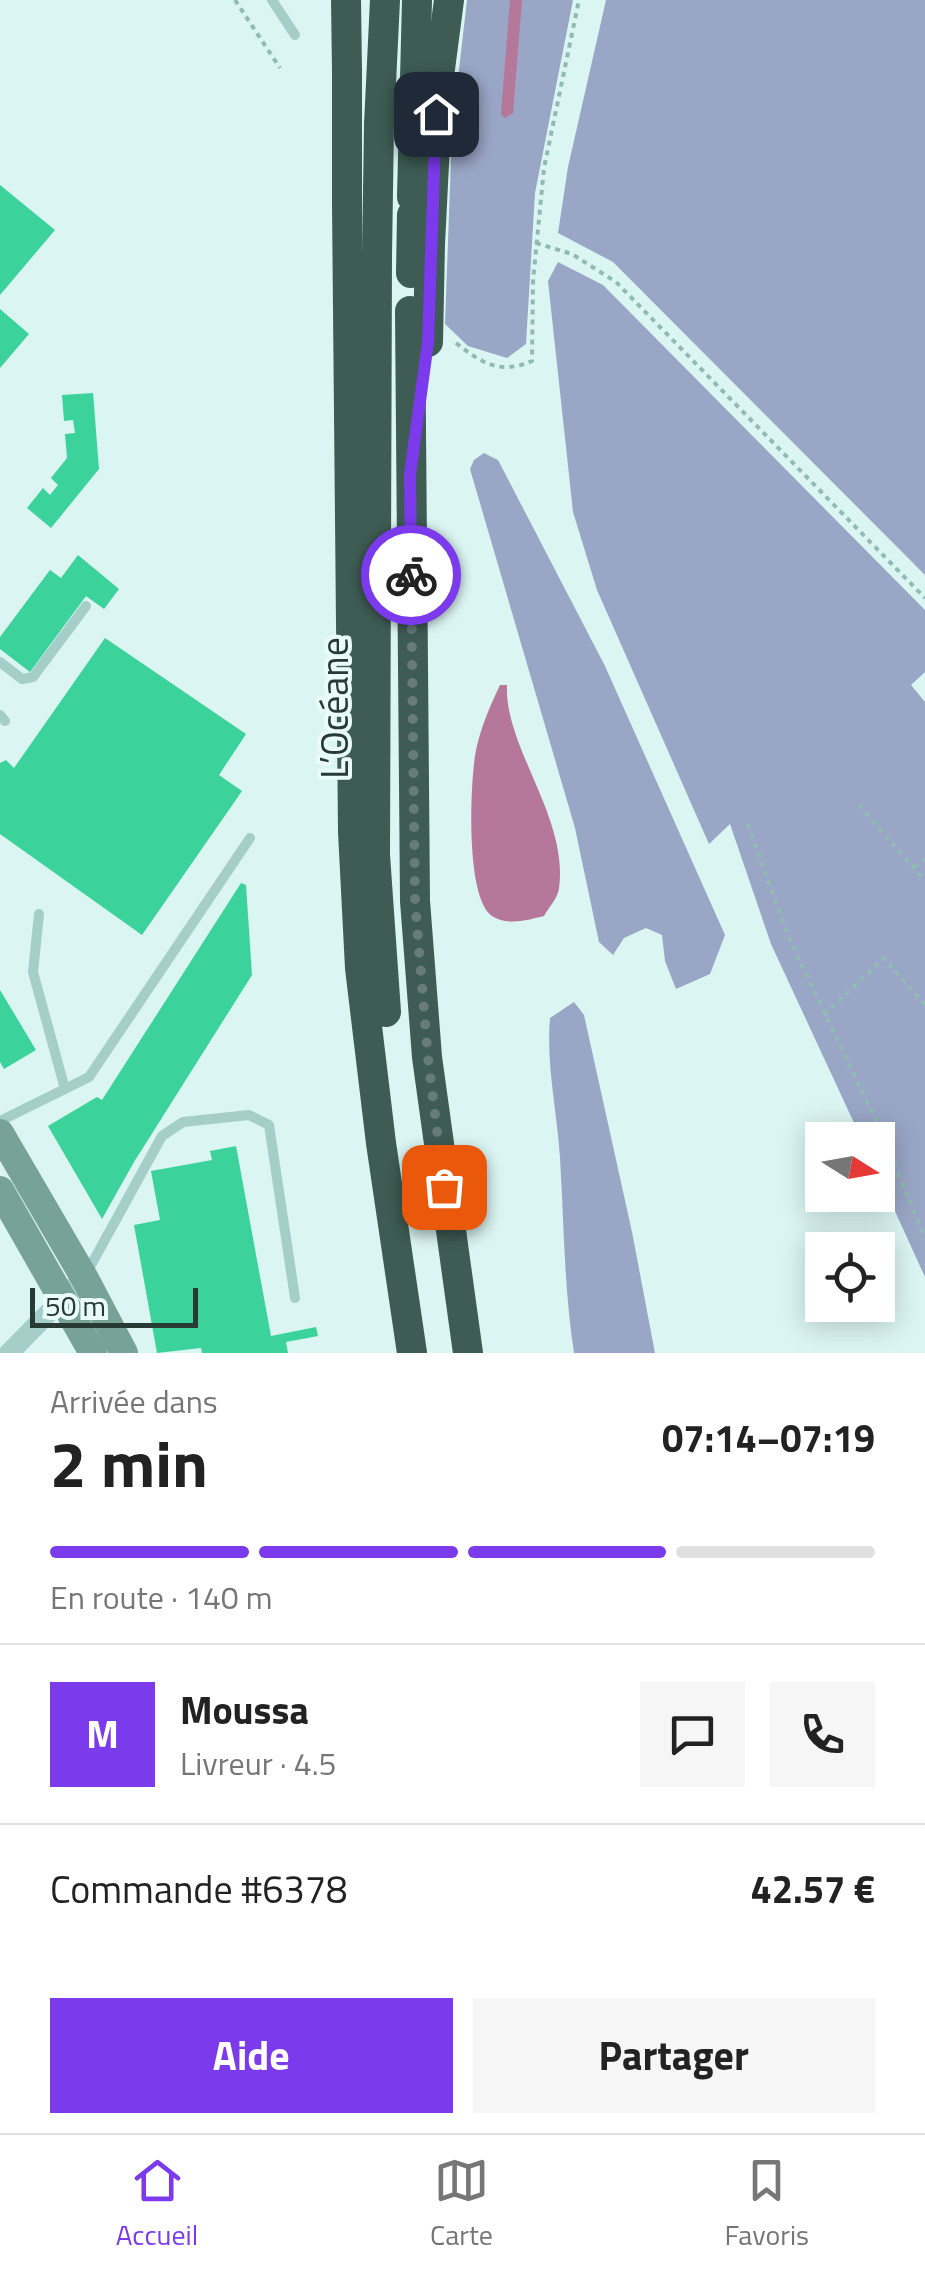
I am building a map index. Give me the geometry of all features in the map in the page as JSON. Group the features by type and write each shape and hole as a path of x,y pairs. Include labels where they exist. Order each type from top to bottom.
{"highway":[{"path":"346,0 353,832 358,929 381,1143 412,1353"},
{"name":"L’Océane","path":"385,0 379,125 376,872 394,1096 430,1353"},
{"name":"L’Océane","path":"416,0 410,312 412,812 419,970 441,1168 468,1353"},
{"path":"410,475 440,341 430,244 438,84 450,0"}],"main road":[{"path":"0,1132 124,1353"},
{"path":"0,1190 93,1353"}],"street":[{"path":"9,1353 84,1277"}],"lane":[{"path":"272,0 295,36"},
{"path":"0,662 22,679 33,676 86,606"},
{"path":"0,1121 89,1078 250,838"},
{"path":"40,914 34,972 66,1088"},
{"path":"84,1277 162,1136 183,1122 249,1116 269,1125 294,1298"}],"path":[{"path":"235,0 280,68"},
{"path":"440,341 484,364 512,367 532,361 536,242 544,168 579,0"},
{"path":"536,242 572,254 616,282 925,598"},
{"path":"859,805 925,881"},
{"path":"748,824 788,936 878,1125 925,1238"},
{"path":"914,868 925,859"},
{"path":"824,1015 884,958 925,1005"}],"shaded area":[{"path":"467,0 573,0 535,193 526,344 507,358 468,346 445,324 452,130"},
{"path":"510,0 522,0 513,113 505,118 501,114"},
{"path":"606,0 925,0 925,575 613,262 558,233 568,167"},
{"path":"558,262 603,285 925,610 925,672 911,685 925,702 925,1277 895,1211 895,1122 854,1122 771,944 730,824 709,844 597,590 573,512 548,281"},
{"path":"484,453 498,460 605,666 725,935 710,974 676,989 665,961 662,935 646,928 624,938 613,955 599,942 575,828 470,469"},
{"path":"500,685 507,685 515,733 546,809 560,862 558,892 544,916 518,921 498,919 483,905 473,864 471,811 476,750"},
{"path":"574,1002 584,1015 655,1353 574,1353 549,1036 550,1018"}],"building":[{"path":"0,185 55,230 0,295"},
{"path":"0,309 29,334 0,368"},
{"path":"93,393 99,469 51,528 27,508 43,488 50,495 58,485 51,478 67,458 65,434 75,433 73,420 64,421 62,395"},
{"path":"78,555 119,589 104,609 86,596 30,672 0,649 0,637 50,570 61,578"},
{"path":"105,638 246,734 219,775 242,791 142,935 0,834 0,763 6,760 14,768"},
{"path":"241,883 246,885 252,975 102,1219 48,1126 97,1097 102,1100"},
{"path":"0,990 36,1050 4,1069 0,1062"},
{"path":"236,1146 271,1336 316,1327 318,1336 286,1342 288,1353 202,1353 201,1348 157,1353 134,1225 160,1220 151,1171 212,1160 210,1151"}],"way so far":[{"path":"411,575 415,901 444,1187"}],"route":[{"path":"411,575 410,475 428,342 436,114"}]}
